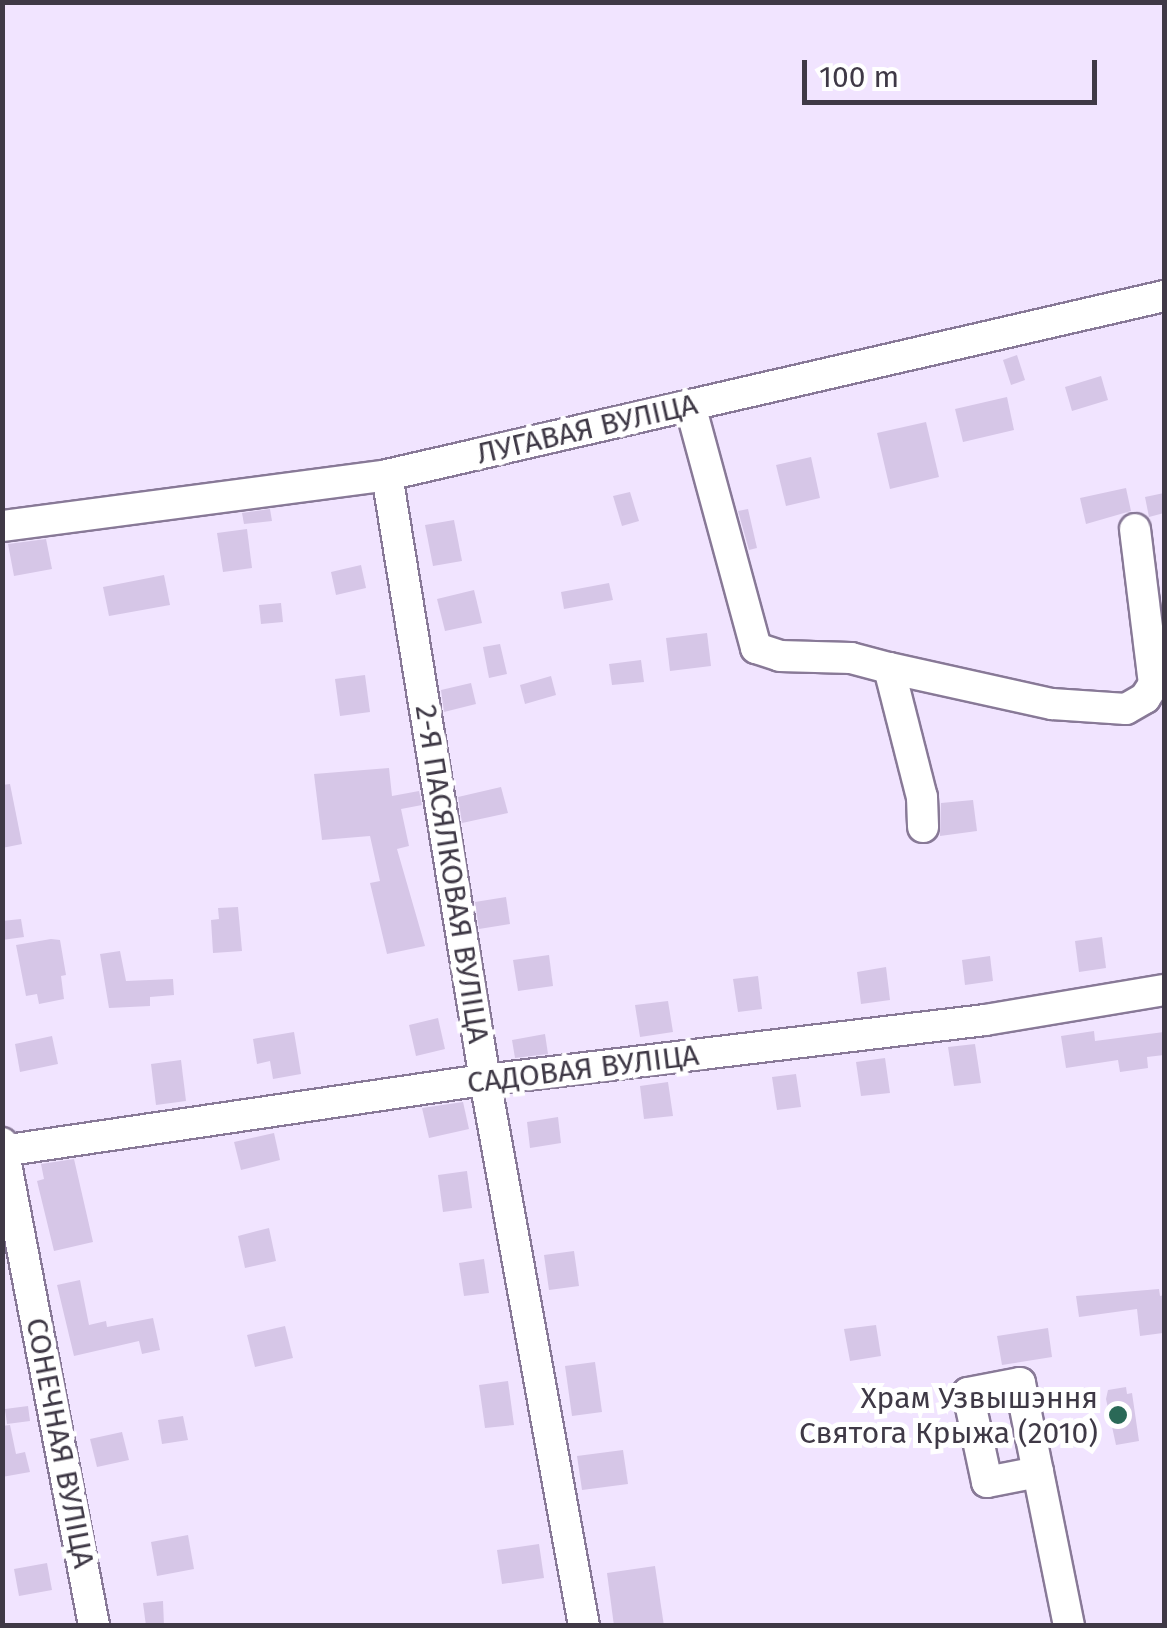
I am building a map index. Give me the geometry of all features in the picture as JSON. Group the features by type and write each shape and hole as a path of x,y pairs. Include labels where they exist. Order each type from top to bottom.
{"street":[{"name":"ЛУГАВАЯ ВУЛІЦА","path":"2,526 387,475 1164,296"},
{"path":"690,405 756,648 780,656 851,658 1052,704 1126,708 1145,698 1154,684 1135,529"},
{"name":"2-Я ПАСЯЛКОВАЯ ВУЛІЦА","path":"387,475 485,1080 584,1626"},
{"path":"889,668 922,797 923,827"},
{"name":"САДОВАЯ ВУЛІЦА","path":"3,1149 485,1080 985,1020 1164,990"},
{"name":"СОНЕЧНАЯ ВУЛІЦА","path":"3,1149 94,1626"},
{"path":"1038,1472 1069,1626"}],"building":[{"path":"1017,355 1025,380 1011,385 1003,360"},
{"path":"1101,376 1108,400 1072,411 1065,387"},
{"path":"1007,397 1014,430 963,442 955,409"},
{"path":"926,422 939,477 890,489 877,433"},
{"path":"811,457 820,498 786,506 776,465"},
{"path":"1126,488 1131,511 1086,524 1080,498"},
{"path":"630,492 639,521 622,526 613,496"},
{"path":"1164,493 1164,513 1149,517 1145,497"},
{"path":"270,509 272,521 244,524 242,513"},
{"path":"748,509 757,548 749,550 738,511"},
{"path":"454,520 462,561 433,566 425,525"},
{"path":"247,529 252,568 223,572 217,533"},
{"path":"46,539 52,569 14,576 8,544"},
{"path":"361,565 366,588 336,595 331,572"},
{"path":"164,575 170,605 109,616 103,587"},
{"path":"609,583 613,600 564,609 561,592"},
{"path":"474,590 482,623 445,631 437,599"},
{"path":"281,603 283,622 261,624 259,605"},
{"path":"707,633 711,666 670,671 666,638"},
{"path":"500,644 507,674 489,678 483,647"},
{"path":"641,660 644,682 612,685 609,664"},
{"path":"365,675 370,712 340,716 335,679"},
{"path":"551,676 556,695 525,704 520,685"},
{"path":"471,683 476,704 444,712 441,690"},
{"path":"389,768 392,796 419,791 422,805 401,809 409,846 397,849 425,946 387,954 370,883 380,881 370,836 322,840 314,774"},
{"path":"10,784 22,844 2,848 2,785"},
{"path":"501,787 508,813 462,823 458,797"},
{"path":"973,800 977,831 940,836 941,803"},
{"path":"506,897 510,924 479,929 475,902"},
{"path":"238,907 242,951 213,953 211,920 219,919 218,908"},
{"path":"21,919 24,937 2,940 2,921"},
{"path":"1102,937 1106,968 1079,972 1075,941"},
{"path":"60,940 66,975 61,976 64,999 39,1004 37,994 26,996 16,945"},
{"path":"120,951 126,981 173,979 174,995 150,997 150,1006 109,1008 100,954"},
{"path":"549,955 553,986 518,991 513,960"},
{"path":"990,956 993,981 965,985 962,960"},
{"path":"886,967 890,1000 861,1004 857,972"},
{"path":"758,976 762,1009 738,1012 733,979"},
{"path":"668,1001 673,1032 640,1037 635,1005"},
{"path":"438,1018 445,1049 416,1056 409,1025"},
{"path":"1094,1031 1095,1041 1164,1032 1164,1055 1147,1057 1148,1068 1120,1072 1118,1060 1066,1068 1061,1036"},
{"path":"294,1032 301,1074 273,1079 270,1061 257,1064 253,1039"},
{"path":"545,1034 548,1054 515,1058 512,1040"},
{"path":"52,1036 58,1064 20,1072 15,1044"},
{"path":"975,1044 981,1083 954,1086 948,1047"},
{"path":"885,1058 890,1093 861,1096 856,1062"},
{"path":"181,1060 186,1101 156,1105 151,1064"},
{"path":"796,1074 801,1107 777,1110 772,1077"},
{"path":"668,1082 673,1116 644,1119 640,1086"},
{"path":"463,1102 469,1129 429,1138 422,1108"},
{"path":"558,1117 561,1143 530,1148 527,1122"},
{"path":"274,1133 280,1160 241,1170 234,1142"},
{"path":"74,1159 93,1242 54,1251 37,1181 44,1179 41,1164"},
{"path":"467,1171 472,1208 443,1212 438,1175"},
{"path":"269,1228 276,1261 245,1268 238,1236"},
{"path":"574,1251 579,1286 549,1290 544,1255"},
{"path":"484,1259 489,1293 464,1296 459,1263"},
{"path":"80,1280 89,1325 106,1321 107,1327 153,1318 160,1350 142,1354 139,1341 74,1356 57,1285"},
{"path":"1159,1289 1160,1296 1164,1295 1163,1333 1140,1336 1137,1309 1079,1317 1076,1296"},
{"path":"876,1325 881,1356 850,1361 844,1329"},
{"path":"285,1326 293,1358 255,1367 247,1335"},
{"path":"1048,1328 1052,1357 1002,1365 997,1336"},
{"path":"595,1362 602,1412 572,1416 565,1366"},
{"path":"508,1381 514,1425 485,1428 479,1385"},
{"name":"Храм Узвышэння Святога Крыжа (2010)","path":"1126,1387 1127,1394 1132,1393 1139,1441 1116,1445 1106,1399 1108,1390"},
{"path":"28,1406 30,1421 7,1424 5,1409"},
{"path":"183,1416 188,1440 162,1444 158,1420"},
{"path":"10,1425 16,1454 25,1452 30,1472 2,1477 2,1426"},
{"path":"122,1432 129,1460 97,1467 90,1439"},
{"path":"623,1450 628,1484 582,1490 577,1456"},
{"path":"188,1535 194,1569 157,1576 151,1542"},
{"path":"539,1544 544,1578 502,1584 497,1550"},
{"path":"47,1563 52,1590 19,1596 14,1569"},
{"path":"655,1566 664,1626 614,1626 607,1573"},
{"path":"163,1601 164,1626 146,1626 143,1603"}],"place":[{"name":"Храм Узвышэння Святога Крыжа (2010)","path":"1118,1415"}]}
